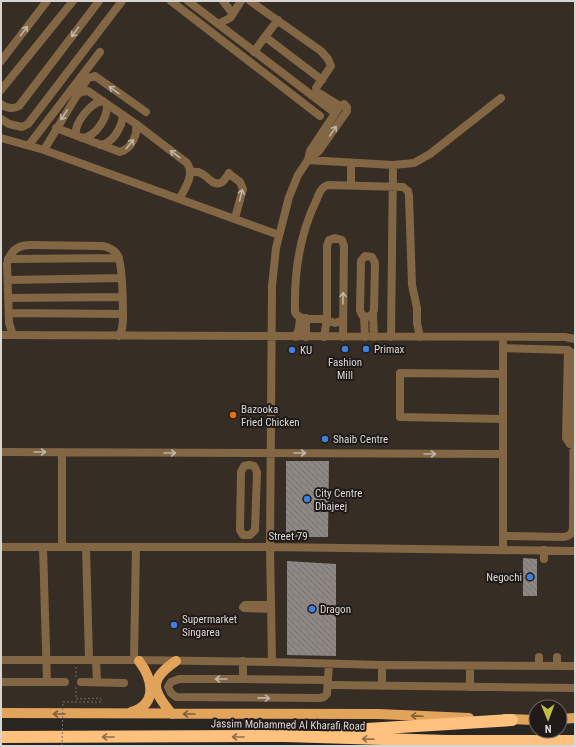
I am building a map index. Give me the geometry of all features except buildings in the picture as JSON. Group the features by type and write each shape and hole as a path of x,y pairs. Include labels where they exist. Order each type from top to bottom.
{"highway":[{"path":"285,736 356,729 512,720"},
{"name":"Jassim Mohammed Al Kharafi Road","path":"1,737 285,736 447,741 575,741"}],"main road":[{"path":"125,714 142,708 150,694 151,689 149,678 137,660"},
{"path":"172,714 161,701 156,689 156,683 159,676 166,668 176,661"},
{"path":"1,714 379,714 528,720"}],"street":[{"path":"1,61 47,1"},
{"path":"1,90 73,1"},
{"path":"1,104 10,108 19,106 98,1"},
{"path":"1,120 9,124 22,127 28,124 122,1"},
{"path":"171,1 320,116"},
{"path":"188,1 254,52 338,109"},
{"path":"223,1 233,14"},
{"path":"218,24 230,18 241,1"},
{"path":"250,1 321,51 328,59 331,66 316,88 318,92 338,109"},
{"path":"254,52 278,20"},
{"path":"264,38 268,38 322,80"},
{"path":"29,145 100,52"},
{"path":"44,150 56,128 88,78 95,76 146,112"},
{"path":"77,95 81,92 88,91 136,124 187,163 190,173 180,198"},
{"path":"308,160 393,165 408,164 424,158 501,98"},
{"path":"79,136 76,129 77,124 96,103 105,103"},
{"path":"79,136 88,137 92,134 103,120 107,112 105,103"},
{"path":"272,662 270,547 272,453 272,286 279,235 289,197 298,175 308,160 319,152 347,111 348,109 346,105 344,104 338,109 310,151 308,160"},
{"path":"101,145 106,144 110,140 121,125 123,115"},
{"path":"56,128 118,152 125,150 135,138 137,131 136,124"},
{"path":"1,138 44,150 279,235"},
{"path":"351,163 351,185"},
{"path":"391,337 393,165"},
{"path":"190,173 195,171 200,172 218,184 231,175 240,182 243,189 235,218"},
{"path":"343,318 341,321 335,323 327,319 303,318 296,315 295,285 301,244 309,217 323,187 328,185 403,187 409,193 412,285 417,308 417,322 415,329 417,337"},
{"path":"324,337 327,319 327,246 329,240 335,238 342,240 344,246 343,337"},
{"path":"14,335 10,327 8,259 13,251 26,245 103,246 113,250 119,258 121,278 123,324 119,336"},
{"path":"365,337 364,316 360,310 361,261 362,258 369,256 372,257 375,263 373,313 374,337"},
{"path":"8,259 119,258"},
{"path":"8,280 121,278"},
{"path":"8,298 122,296"},
{"path":"9,313 123,314"},
{"path":"364,316 369,316 373,313"},
{"path":"296,337 303,318"},
{"path":"303,318 306,337"},
{"path":"1,335 565,337 575,339"},
{"path":"503,337 504,550"},
{"path":"503,348 568,350 572,353 574,358 575,446 572,459 574,526 572,532 568,536 564,537 503,536"},
{"path":"503,374 400,373 400,417 503,419"},
{"path":"1,452 503,454"},
{"path":"62,452 62,547"},
{"path":"244,466 254,466 257,472 256,509 255,530 250,535 243,536 240,530 241,472 244,466"},
{"path":"256,509 271,509"},
{"name":"Street 79","path":"1,547 270,547 504,550 544,554 561,554 575,551"},
{"path":"43,547 47,682"},
{"path":"86,547 92,660 97,682"},
{"path":"136,547 137,660"},
{"path":"539,657 539,666"},
{"path":"557,657 557,666"},
{"path":"1,660 137,660 382,665 575,666"},
{"path":"243,662 243,679"},
{"path":"329,664 330,683 327,694 320,698 176,697 171,693 168,687 171,682 179,679 243,679 330,683 382,686 575,688"},
{"path":"382,665 382,686"},
{"path":"470,666 470,687"},
{"path":"1,682 65,682"},
{"path":"80,682 124,683"}],"path":[{"path":"62,746 63,702 101,702 101,698 76,699"}],"shaded area":[{"path":"1,1 575,1 575,718 568,718 568,699 528,699 528,720 1,713"}],"place":[{"name":"Fashion Mill","path":"345,349"},
{"name":"Primax","path":"366,349"},
{"name":"KU","path":"292,350"},
{"name":"Bazooka Fried Chicken","path":"233,415"},
{"name":"Shaib Centre","path":"325,439"},
{"name":"City Centre Dhajeej","path":"307,499"},
{"name":"Negochi","path":"530,577"},
{"name":"Dragon","path":"312,609"},
{"name":"Supermarket Singarea","path":"174,625"}]}
